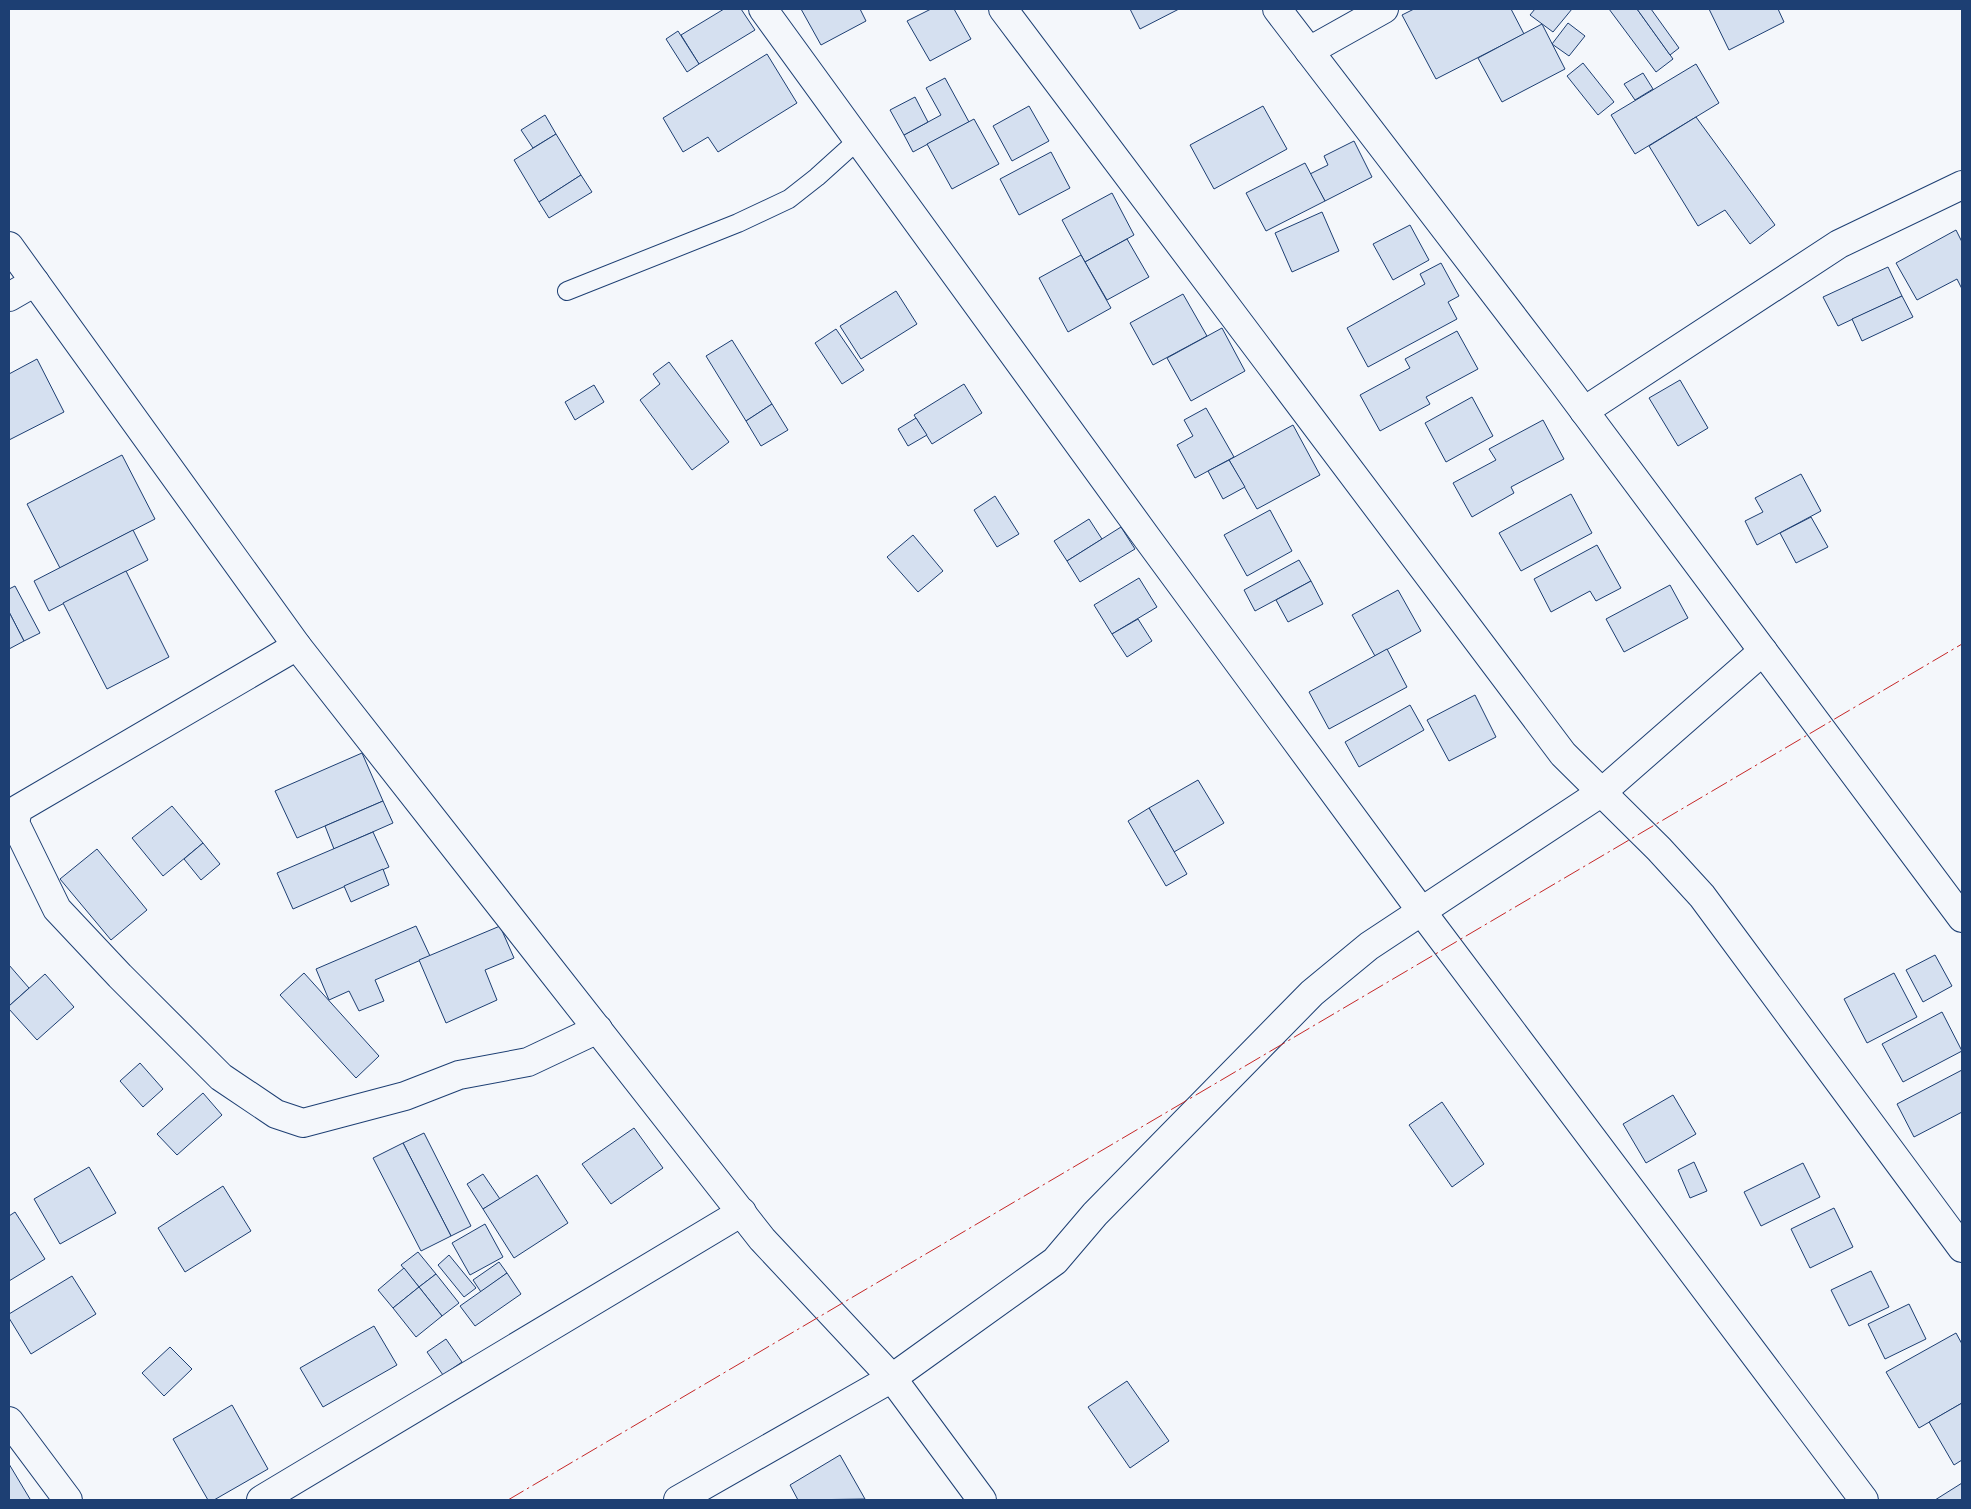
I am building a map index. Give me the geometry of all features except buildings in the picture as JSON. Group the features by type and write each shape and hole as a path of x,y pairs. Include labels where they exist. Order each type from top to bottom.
{"street":[{"path":"763,9 1141,530 1422,912 1864,1500"},
{"path":"1003,9 1563,754 1659,849 1702,896 1962,1248"},
{"path":"1277,9 1584,411 1962,918"},
{"path":"1309,51 1384,9"},
{"path":"1584,411 1840,244 1962,185"},
{"path":"9,246 297,646 762,1239 892,1378 982,1500"},
{"path":"9,297 35,282"},
{"path":"297,646 18,809 15,823 56,909 221,1077 276,1114 303,1123 405,1096 459,1075 528,1062 598,1029"},
{"path":"678,1500 892,1378 1055,1261 1095,1214 1312,994 1369,946 1602,792 1763,651"},
{"path":"261,1500 742,1212"},
{"path":"9,1421 68,1500"}],"lane":[{"path":"567,291 738,223 789,199 817,178 858,140"}],"power":[{"path":"508,1500 1962,644"}]}
